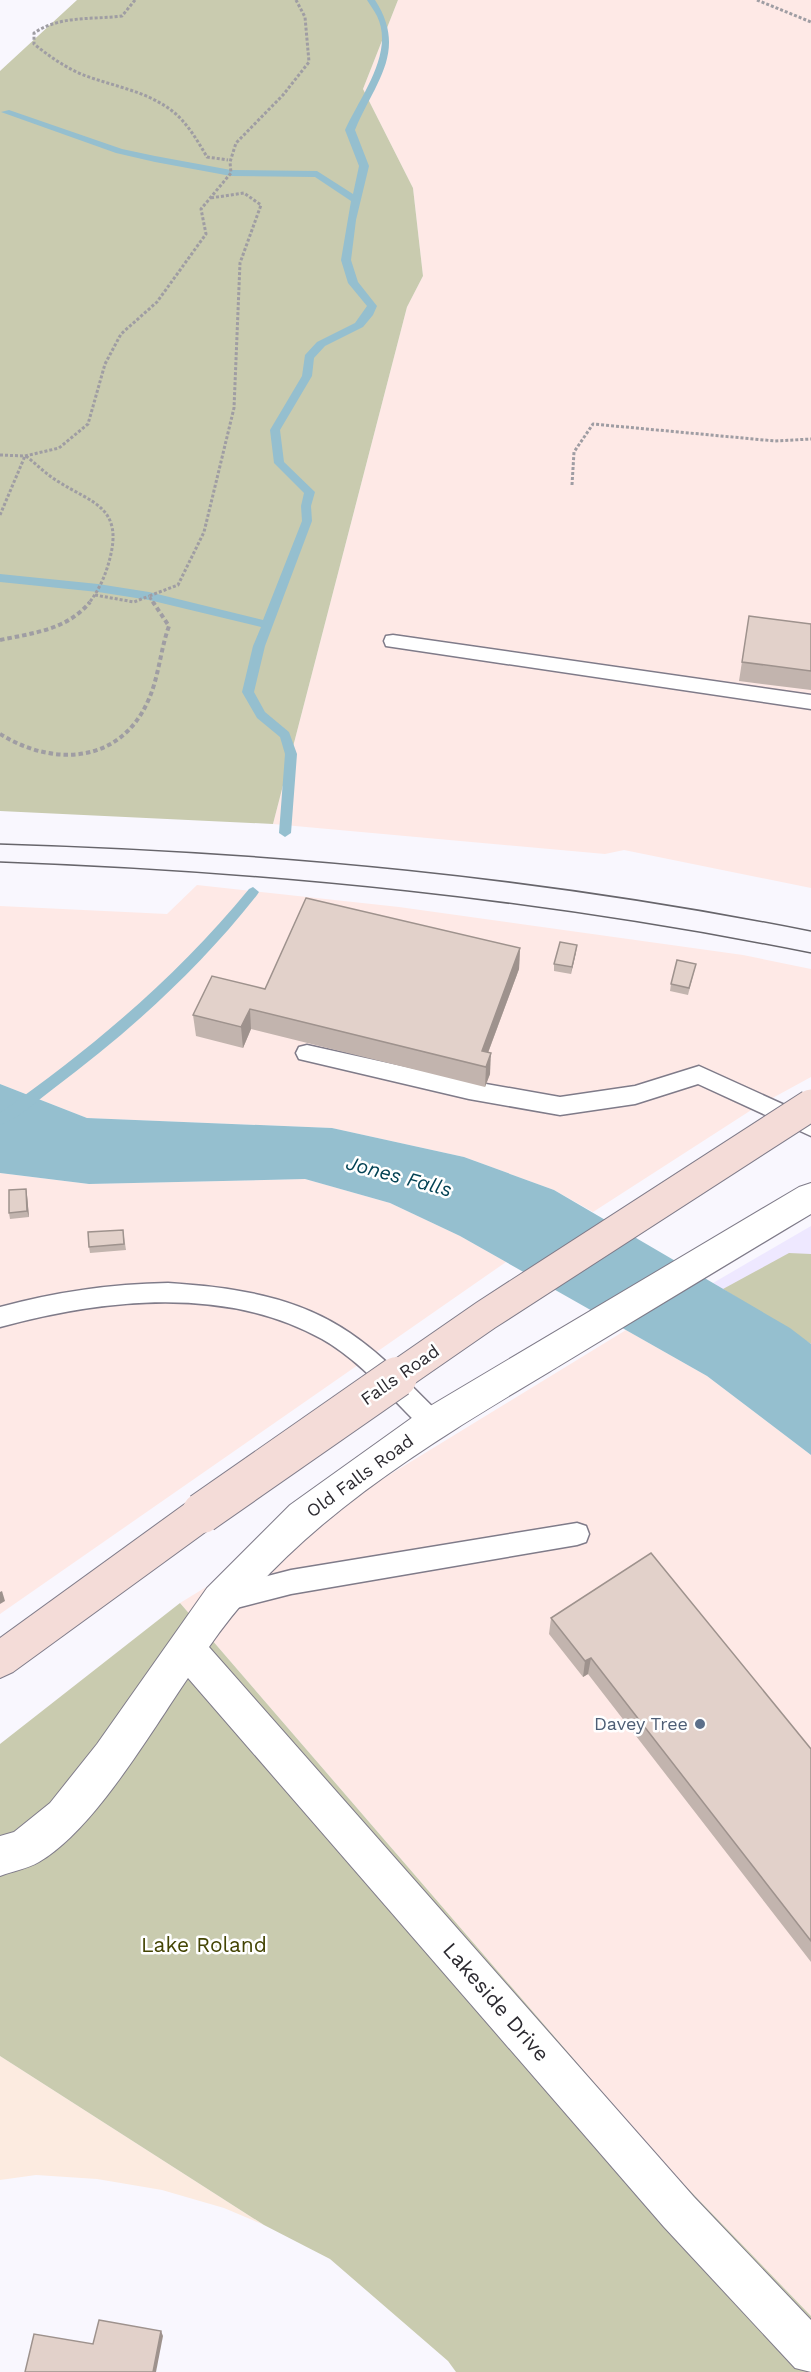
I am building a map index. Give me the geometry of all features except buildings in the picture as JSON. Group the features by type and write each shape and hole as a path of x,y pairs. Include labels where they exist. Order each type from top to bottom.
{"main road":[{"name":"Falls Road","path":"0,1660 202,1513 495,1309 811,1104"}],"street":[{"name":"Old Falls Road","path":"0,1856 25,1848 64,1817 111,1757 185,1647 220,1600 303,1517 433,1423 811,1197"},
{"name":"Lakeside Drive","path":"185,1647 679,2212 811,2352"}],"lane":[{"path":"393,641 701,684 811,702"},
{"path":"307,1053 469,1090 560,1106 635,1095 699,1075 811,1127"},
{"path":"0,1317 80,1298 146,1293 211,1297 268,1306 331,1332 378,1370 433,1423"},
{"path":"220,1600 322,1576 577,1534"}],"path":[{"path":"135,0 122,16 105,20 63,18 46,23 34,33 34,44 50,60 74,71 145,94 172,108 190,126 207,157 228,160"},
{"path":"0,455 25,456 59,448 88,424 105,364 121,334 157,302 206,234 201,209 231,173 228,160 240,135 273,105 309,62 305,17 296,0"},
{"path":"758,0 811,22"},
{"path":"95,595 134,602 178,585 204,532 234,408 240,263 261,205 252,194 239,191 210,198"},
{"path":"572,484 574,452 593,424 776,441 811,439"},
{"path":"0,515 25,456"},
{"path":"0,640 42,632 73,619 95,595 107,572 114,540 105,512 81,491 59,483 25,456"},
{"path":"0,734 25,750 81,755 111,748 132,731 160,666 163,640 169,626 148,596"}],"shaded area":[{"path":"398,0 811,0 811,888 624,850 605,854 273,824 407,307 423,276 413,188 363,89"},
{"path":"197,885 399,907 743,955 811,969 811,1077 756,1107 593,1212 554,1190 464,1157 332,1128 87,1118 0,1084 0,906 167,914"},
{"path":"0,1173 89,1184 305,1179 390,1203 460,1236 506,1262 0,1614"},
{"path":"811,1226 811,1344 713,1283"},
{"path":"626,1330 707,1376 811,1455 811,2316 667,2167 180,1603"},
{"path":"0,2056 264,2225 224,2208 162,2190 97,2179 36,2175 0,2180"}],"green space":[{"path":"77,0 398,0 363,89 413,188 423,276 407,307 273,824 0,811 0,71"},
{"path":"789,1253 811,1254 811,1344 723,1289"},
{"name":"Lake Roland","path":"180,1603 667,2167 811,2316 811,2372 456,2372 448,2361 330,2259 264,2225 0,2056 0,1744"}],"water":[{"name":"Jones Falls","path":"0,1084 87,1118 332,1128 464,1157 554,1190 790,1328 811,1344 811,1455 707,1376 460,1236 390,1203 305,1179 89,1184 0,1173"}],"waterway":[{"path":"356,200 364,166 350,130 381,65 385,49 386,33 382,16 371,0"},
{"path":"6,112 119,151 155,159 231,173 317,174 356,200"},
{"path":"285,833 291,754 285,735 261,715 248,692 259,646 307,521 306,506 310,492 279,463 275,430 307,376 309,357 321,344 359,325 372,306 353,283 346,260 356,200"},
{"path":"0,578 98,588 149,596 267,625"},
{"path":"0,1120 69,1070 136,1016 198,957 253,892"}],"tram line":[{"path":"0,844 205,853 407,870 608,896 811,931"},
{"path":"0,862 205,873 407,891 609,917 811,953"}],"place":[{"name":"Davey Tree","path":"700,1724"}]}
